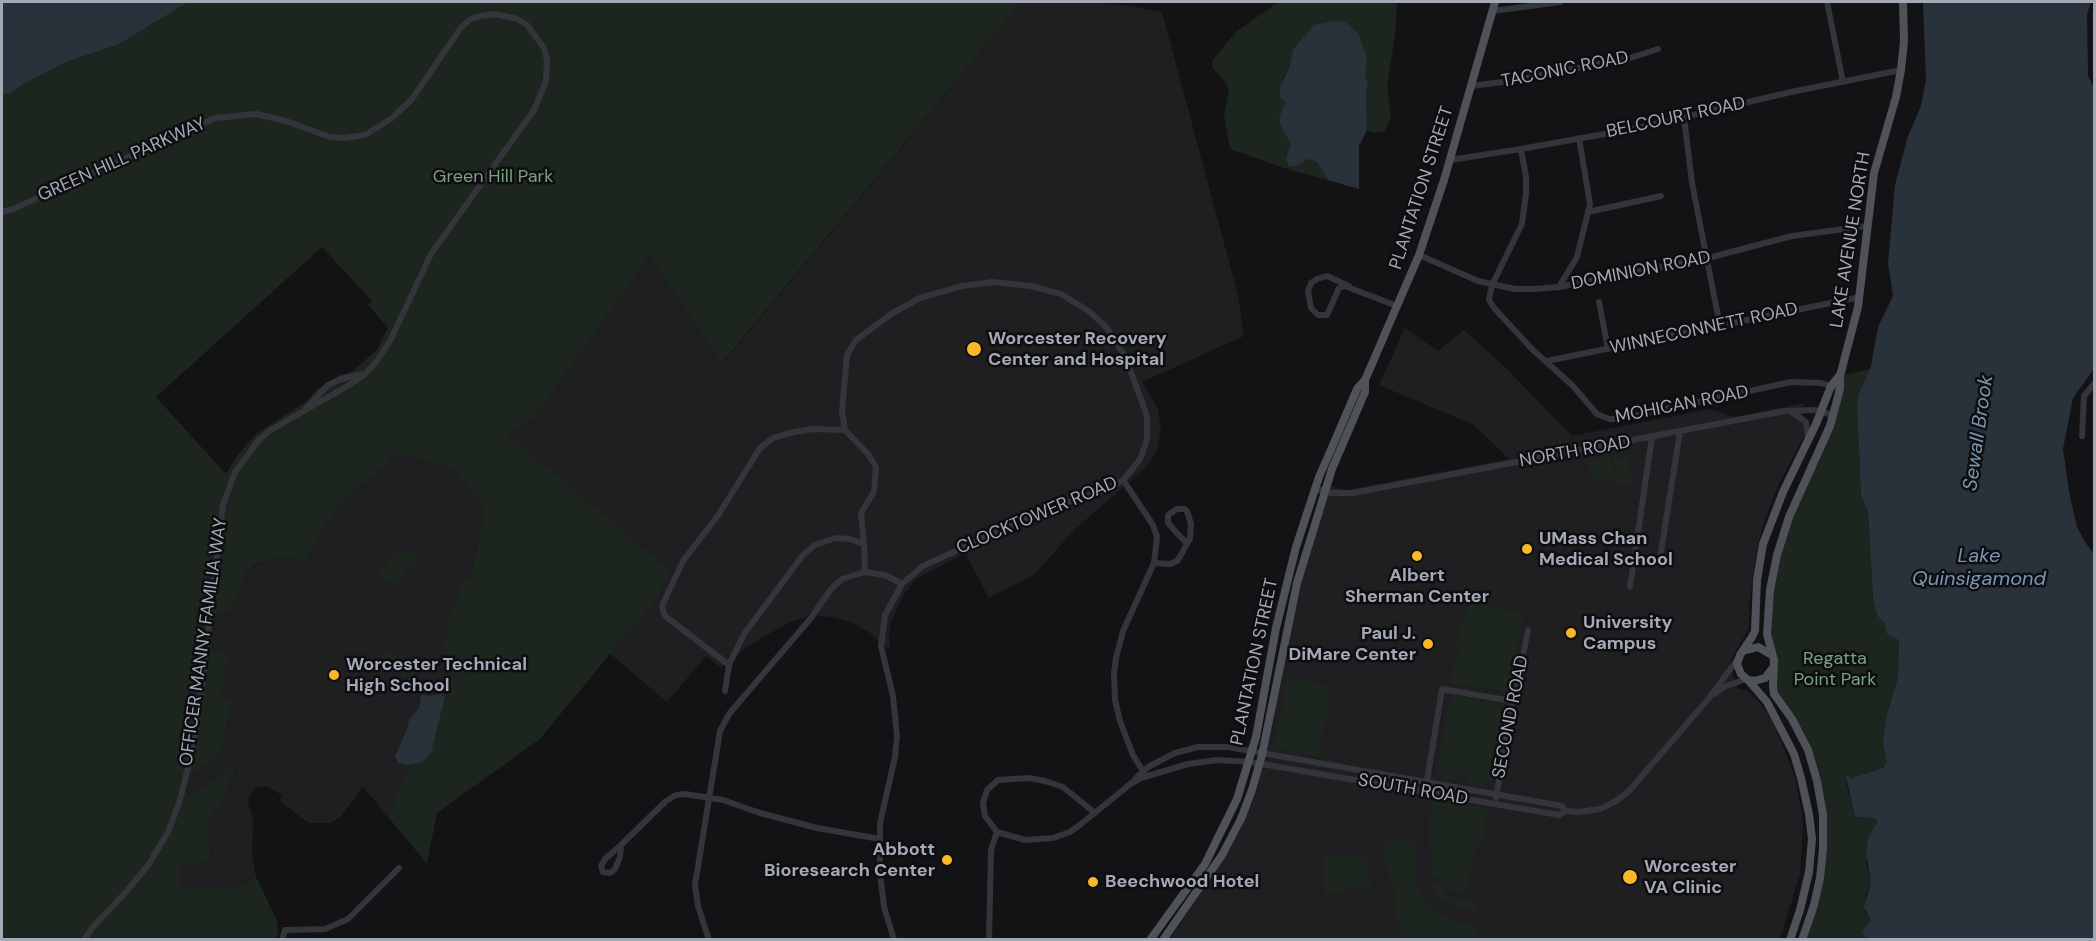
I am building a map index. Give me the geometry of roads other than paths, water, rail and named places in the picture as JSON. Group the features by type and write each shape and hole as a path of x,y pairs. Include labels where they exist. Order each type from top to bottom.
{"main road":[{"name":"PLANTATION STREET","path":"1150,939 1212,853 1237,799 1250,762 1286,585 1296,547 1317,489 1319,477 1357,389 1365,380 1419,255 1450,160 1495,2"},
{"name":"LAKE AVENUE NORTH","path":"1740,655 1755,631 1757,580 1763,544 1772,517 1821,411 1840,376 1860,297 1874,173 1901,70 1904,34 1903,2"},
{"name":"PLANTATION STREET","path":"1163,939 1209,876 1228,845 1247,805 1263,755 1292,603 1305,555 1332,469 1365,392 1365,380"},
{"name":"LAKE AVENUE NORTH","path":"1772,655 1767,632 1771,582 1777,555 1789,517 1826,438 1833,415 1835,387"},
{"path":"1790,939 1809,872 1812,839 1809,814 1794,754 1767,702 1739,672 1740,655 1758,647 1772,655 1774,694 1792,719 1808,750 1823,815 1820,878 1802,939"},
{"path":"1747,680 1755,681 1765,678 1774,665"}],"street":[{"path":"1493,11 1560,2"},
{"path":"1827,2 1843,82"},
{"name":"GREEN HILL PARKWAY","path":"2,212 215,118 256,114 286,121 330,137 345,138 365,135 398,113 417,94 465,23 472,18 484,15 508,16"},
{"name":"OFFICER MANNY FAMILIA WAY","path":"84,939 138,879 159,849 172,823 185,780 199,710 225,497 238,466 258,441 281,423 351,384 369,370 391,339 431,254 529,118 540,96 547,72 544,48 527,25 508,16"},
{"name":"TACONIC ROAD","path":"1471,86 1511,81 1630,58 1658,49"},
{"name":"BELCOURT ROAD","path":"1450,160 1683,118 1901,70"},
{"path":"1683,118 1692,183 1720,326"},
{"path":"1559,286 1577,257 1588,212 1589,196 1580,138"},
{"path":"1492,285 1521,224 1526,194 1526,177 1521,149"},
{"path":"1588,212 1661,196"},
{"name":"DOMINION ROAD","path":"1419,255 1472,279 1522,290 1559,286 1708,258 1792,236 1867,226"},
{"path":"1349,286 1339,288 1329,313 1325,316 1318,315 1311,308 1308,291 1311,283 1327,276 1397,306"},
{"name":"CLOCKTOWER ROAD","path":"845,430 842,403 845,364 850,348 862,335 904,306 940,291 979,283 1010,283 1061,294 1090,312 1107,328 1125,356 1145,411 1148,434 1140,459 1122,480 1100,492 1049,508 966,545 923,566 902,584"},
{"name":"MOHICAN ROAD","path":"1492,285 1489,300 1494,308 1597,414 1612,420 1670,410 1791,382 1835,387"},
{"name":"WINNECONNETT ROAD","path":"1547,361 1860,297"},
{"path":"1599,302 1608,349"},
{"name":"OFFICER MANNY FAMILIA WAY","path":"296,415 328,385 369,370"},
{"path":"2082,436 2084,396 2094,384"},
{"path":"1790,411 1798,414 1806,422 1808,440"},
{"name":"NORTH ROAD","path":"1317,489 1326,492 1353,493 1790,411 1821,411 1833,415"},
{"path":"729,665 665,616 662,606 683,561 719,514 760,448 773,438 814,429 845,430 868,454 876,467 874,492 861,513 865,572"},
{"path":"1659,564 1680,432"},
{"path":"1630,587 1653,437"},
{"path":"1122,480 1146,513 1156,531 1158,544 1154,563 1123,632 1114,673 1115,700 1120,722 1133,755 1143,771"},
{"path":"1154,563 1170,564 1177,561 1187,544 1191,533 1191,522 1185,509 1177,509 1168,516 1168,523 1187,544"},
{"path":"725,691 729,665 739,641 803,555 815,544 836,538 850,539 864,544"},
{"path":"710,939 695,893 720,730 729,714 811,618 831,589 842,579 865,572 885,575 902,584 887,610 880,639 893,696 897,736 895,757 880,823 883,899 894,939"},
{"path":"1757,580 1771,582"},
{"name":"SECOND ROAD","path":"1494,804 1512,701 1516,692 1528,630"},
{"name":"SOUTH ROAD","path":"1130,784 1155,772 1195,762 1217,760 1250,762 1559,815 1565,811 1600,809 1623,796 1709,698 1740,655"},
{"name":"SOUTH ROAD","path":"1709,698 1726,686 1747,680"},
{"path":"1425,793 1442,689 1512,701"},
{"name":"SOUTH ROAD","path":"1130,784 1143,771 1168,756 1198,747 1228,747 1562,806 1565,811"},
{"path":"1095,813 1076,795 1052,783 1029,778 1004,779 990,786 982,803 985,816 997,832 1027,840 1053,838 1070,832 1095,813 1130,784"},
{"path":"621,845 672,796 685,794 709,797 817,828 880,839"},
{"path":"989,939 991,850 997,832"},
{"path":"282,939 285,930 325,929 348,919 399,868"}],"water":[{"path":"2,2 188,2 119,44 68,61 10,93 2,95"},
{"name":"Lake Quinsigamond","path":"1923,2 2091,2 2087,14 2088,76 2094,88 2094,369 2073,398 2063,449 2077,527 2094,554 2094,939 1867,940 1862,931 1871,921 1864,907 1871,883 1866,853 1869,836 1878,822 1874,818 1855,817 1846,777 1848,775 1850,779 1883,768 1887,763 1883,743 1887,714 1898,677 1899,640 1887,634 1884,622 1878,617 1873,599 1868,512 1861,496 1857,407 1858,396 1871,366 1878,327 1893,296 1888,263 1895,185 1908,136 1921,106 1926,80"},
{"path":"1334,21 1345,22 1358,33 1367,58 1365,77 1368,83 1366,92 1367,130 1359,146 1359,189 1328,180 1317,162 1308,159 1296,166 1289,166 1286,158 1291,144 1279,119 1287,103 1280,97 1280,86 1289,68 1293,50 1314,25"},
{"path":"440,694 445,697 431,753 422,762 408,765 398,763 395,756 409,720 419,708 421,695"}],"place":[{"name":"Worcester Recovery Center and Hospital","path":"974,349"},
{"name":"UMass Chan Medical School","path":"1527,549"},
{"name":"Albert Sherman Center","path":"1417,556"},
{"name":"University Campus","path":"1571,633"},
{"name":"Paul J. DiMare Center","path":"1428,644"},
{"name":"Worcester Technical High School","path":"334,675"},
{"name":"Abbott Bioresearch Center","path":"947,860"},
{"name":"Worcester VA Clinic","path":"1630,877"},
{"name":"Beechwood Hotel","path":"1093,882"}],"park label":[{"name":"Green Hill Park","path":"493,177"},
{"name":"Regatta Point Park","path":"1835,669"}],"water label":[{"name":"Sewall Brook","path":"1979,433"}]}
